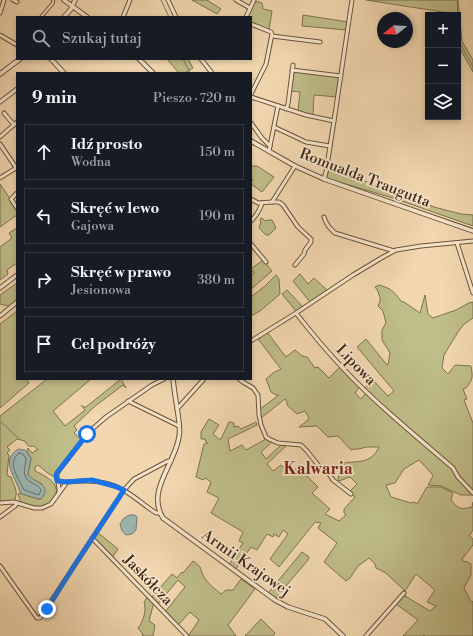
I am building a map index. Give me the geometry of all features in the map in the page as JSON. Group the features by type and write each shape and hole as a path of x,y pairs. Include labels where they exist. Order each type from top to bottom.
{"street":[{"path":"0,13 4,0"},
{"path":"13,0 17,2"},
{"path":"64,0 87,16"},
{"path":"65,16 75,0"},
{"path":"123,16 130,0"},
{"path":"168,0 176,16"},
{"path":"236,0 250,8"},
{"path":"246,16 254,0"},
{"path":"324,178 352,0"},
{"path":"42,16 53,1"},
{"path":"252,24 271,32 272,34 266,64 252,93"},
{"path":"0,35 16,44"},
{"path":"272,36 320,42"},
{"path":"0,74 19,60"},
{"path":"52,60 63,72"},
{"path":"140,60 152,72"},
{"path":"203,60 211,72"},
{"path":"286,109 293,65"},
{"path":"292,70 341,76"},
{"path":"0,102 16,90"},
{"path":"252,95 286,109 334,121"},
{"path":"269,151 278,106"},
{"path":"0,137 14,125 4,113"},
{"path":"252,124 270,146"},
{"name":"Romualda Traugutta","path":"274,127 306,142 330,146"},
{"name":"Romualda Traugutta","path":"252,142 295,166 324,178 473,231"},
{"path":"0,144 16,168"},
{"path":"272,202 295,166"},
{"path":"0,178 16,170"},
{"path":"16,194 11,198 16,206"},
{"path":"252,200 258,203 278,202 283,205 298,227 312,240 311,244 295,265"},
{"path":"252,220 259,212 262,203"},
{"path":"324,217 325,223 335,232 395,251"},
{"path":"252,340 353,275 395,251 406,248 458,245 473,241"},
{"path":"252,245 266,262"},
{"path":"458,245 473,293"},
{"path":"0,288 16,276"},
{"path":"0,316 16,303"},
{"name":"Lipowa","path":"296,313 322,346 340,365 385,410 453,468 458,477 473,493"},
{"path":"59,492 60,489 56,476 57,473 89,432 128,401 162,380"},
{"path":"57,481 67,482 92,480 114,486 124,490 156,513 160,513 157,502 158,494 178,441 179,426 173,380"},
{"path":"177,409 203,380"},
{"path":"242,380 254,388 258,395 258,415 266,437 278,443 301,445 318,465 351,494"},
{"path":"128,401 179,426"},
{"path":"0,566 37,618 40,618 124,490 134,479 168,461 171,461"},
{"path":"0,503 14,502 34,508 42,508 51,504 67,482"},
{"path":"0,517 16,506 17,503"},
{"name":"Armii Krajowej","path":"160,513 167,522 271,598 283,605 326,619 343,636"},
{"name":"Jaskółcza","path":"92,539 187,636"},
{"path":"366,636 404,593"}],"shaded area":[{"path":"192,0 207,0 221,9 217,14"},
{"path":"366,0 458,0 459,12 443,12"},
{"path":"255,1 262,3 263,9 272,11 269,30 252,22 252,16 248,16"},
{"path":"303,15 348,22 347,30 302,26"},
{"path":"461,31 462,41 473,60 473,72 461,50"},
{"path":"168,60 189,60 193,68 187,72 178,72"},
{"path":"296,71 338,77 337,97 314,95 313,115 298,111 300,92 291,91 293,74"},
{"path":"252,166 257,166 274,177 262,192 252,185"},
{"path":"329,170 393,190 434,207 461,214 473,215 473,226 396,199 326,178"},
{"path":"0,184 16,208 16,216 0,227"},
{"path":"262,218 265,221 272,220 276,228 269,235 266,235 259,228 261,222 260,219"},
{"path":"16,229 16,264 7,270 8,274 0,280 0,247 12,238 9,233"},
{"path":"263,260 272,271 252,288 252,275 254,273 252,268"},
{"path":"300,274 308,284 314,278 327,290 310,302 293,281"},
{"path":"276,275 279,279 280,294 260,311 252,315 252,296"},
{"path":"16,284 16,303 13,305 9,306 0,304 0,295"},
{"path":"379,285 392,290 401,301 420,313 425,295 428,314 433,318 473,302 473,318 464,324 458,332 444,355 442,368 448,374 455,365 471,366 471,380 466,388 463,389 467,399 464,400 473,423 473,495 461,495 441,486 428,485 433,476 419,460 404,469 395,483 386,485 391,497 411,503 414,502 417,504 427,487 441,487 453,493 451,500 460,508 472,507 473,502 473,530 469,536 473,539 473,545 462,559 464,562 465,561 471,564 471,575 464,588 471,602 473,601 473,636 403,636 418,620 396,604 405,594 405,596 430,611 436,606 427,602 435,590 416,574 405,591 386,573 376,568 375,564 369,558 358,566 350,578 346,581 324,562 337,543 318,528 321,523 315,522 279,567 270,559 288,534 283,530 279,537 274,534 273,537 267,534 257,550 251,547 235,570 229,565 243,543 239,541 243,532 211,513 219,498 207,492 211,482 205,478 203,480 196,477 204,444 208,443 205,439 201,439 201,432 209,419 219,425 213,434 219,439 221,439 229,422 234,423 234,427 238,426 241,429 256,422 257,425 228,439 230,451 242,445 246,450 266,439 272,442 261,452 266,459 281,445 287,445 267,464 273,471 281,465 290,474 298,467 318,487 312,493 330,509 325,514 339,521 346,515 344,513 344,509 355,497 349,492 357,484 350,477 339,481 338,479 342,463 364,461 372,456 379,447 366,447 351,450 338,436 328,437 317,426 299,427 309,418 305,411 297,414 287,405 285,399 261,418 259,410 279,395 271,392 266,379 281,369 258,339 267,332 286,357 295,350 302,356 307,357 315,368 318,367 329,378 340,367 360,386 355,393 361,399 366,393 391,417 365,388 373,380 388,396 394,391 357,347 366,339 387,365 388,364 390,353 382,340 382,330 386,323 383,311 378,306 380,296 375,287"},
{"path":"287,290 303,307 296,311 282,294"},
{"path":"16,312 16,380 27,380 29,383 0,408 0,324"},
{"path":"46,380 90,380 53,411 65,426 85,410 81,405 86,407 120,380 122,380 126,388 123,385 94,407 74,426 77,430 74,433 82,440 58,469 55,477 38,465 35,467 35,471 49,479 55,486 56,490 51,501 40,507 20,502 19,493 38,499 41,499 44,495 42,484 31,478 28,474 31,458 27,452 28,448 33,453 38,450 34,446 28,446 25,441 17,439 7,447 10,450 7,453 9,455 7,474 11,477 16,490 16,495 14,502 0,503 0,416"},
{"path":"97,532 118,549 112,558 93,538"},
{"path":"302,552 309,557 308,560 275,599 268,593"},
{"path":"193,561 200,567 208,582 221,594 226,590 233,590 241,579 255,589 228,625 236,636 190,636 189,635 199,620 190,612 178,625 165,612 185,587 178,580 158,604 151,598 172,574 177,578"},
{"path":"148,596 154,602 149,621 155,625 153,636 142,636 143,634 138,628 144,616 144,602"},
{"path":"261,619 275,633 273,636 245,636"}],"water":[{"path":"18,449 25,450 31,458 28,474 44,487 44,494 41,499 21,494 20,492 10,468 11,457"},
{"path":"130,515 135,515 137,517 136,530 132,534 126,535 122,531 120,524 124,518"}],"waterway":[{"path":"161,0 169,16"},
{"path":"457,0 458,12"},
{"path":"461,45 473,67"},
{"path":"184,60 190,72"},
{"path":"0,421 19,438"}],"district":[{"name":"Kalwaria","path":"318,469"}],"route":[{"path":"47,609 124,490 92,480 67,482 57,481 57,473 87,434"}]}
